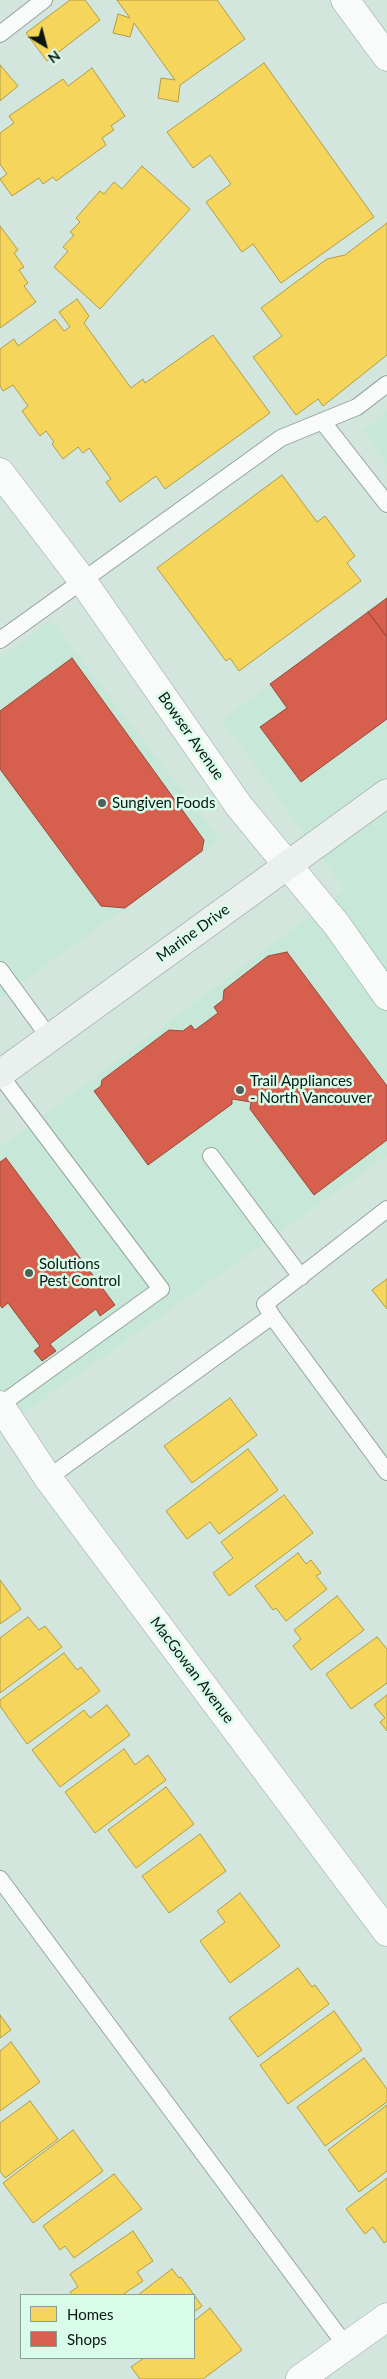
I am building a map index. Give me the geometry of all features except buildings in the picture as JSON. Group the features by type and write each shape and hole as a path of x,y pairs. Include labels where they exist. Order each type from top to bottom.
{"main road":[{"name":"Marine Drive","path":"0,1075 49,1037 387,792"}],"street":[{"path":"344,0 387,57"},
{"name":"Bowser Avenue","path":"0,472 82,580 239,806 337,924 384,986"},
{"name":"MacGowan Avenue","path":"0,1405 48,1478 387,1932"},
{"path":"300,2379 387,2317"}],"lane":[{"path":"0,34 44,0"},
{"path":"0,640 281,438 357,406 387,384"},
{"path":"322,421 387,504"},
{"path":"0,970 49,1037"},
{"path":"0,1075 161,1289 0,1405"},
{"path":"211,1156 301,1276"},
{"path":"387,1209 265,1304 387,1472"},
{"path":"48,1478 272,1316"},
{"path":"0,1879 346,2346"}],"shaded area":[{"path":"387,411 387,466 363,430"},
{"path":"387,596 387,1156 0,1430 0,1148 345,890 222,720"},
{"path":"51,620 220,840 0,998 0,657"}],"place":[{"name":"Sungiven Foods","path":"102,803"},
{"name":"Trail Appliances - North Vancouver","path":"240,1090"},
{"name":"Solutions Pest Control","path":"29,1273"}]}
